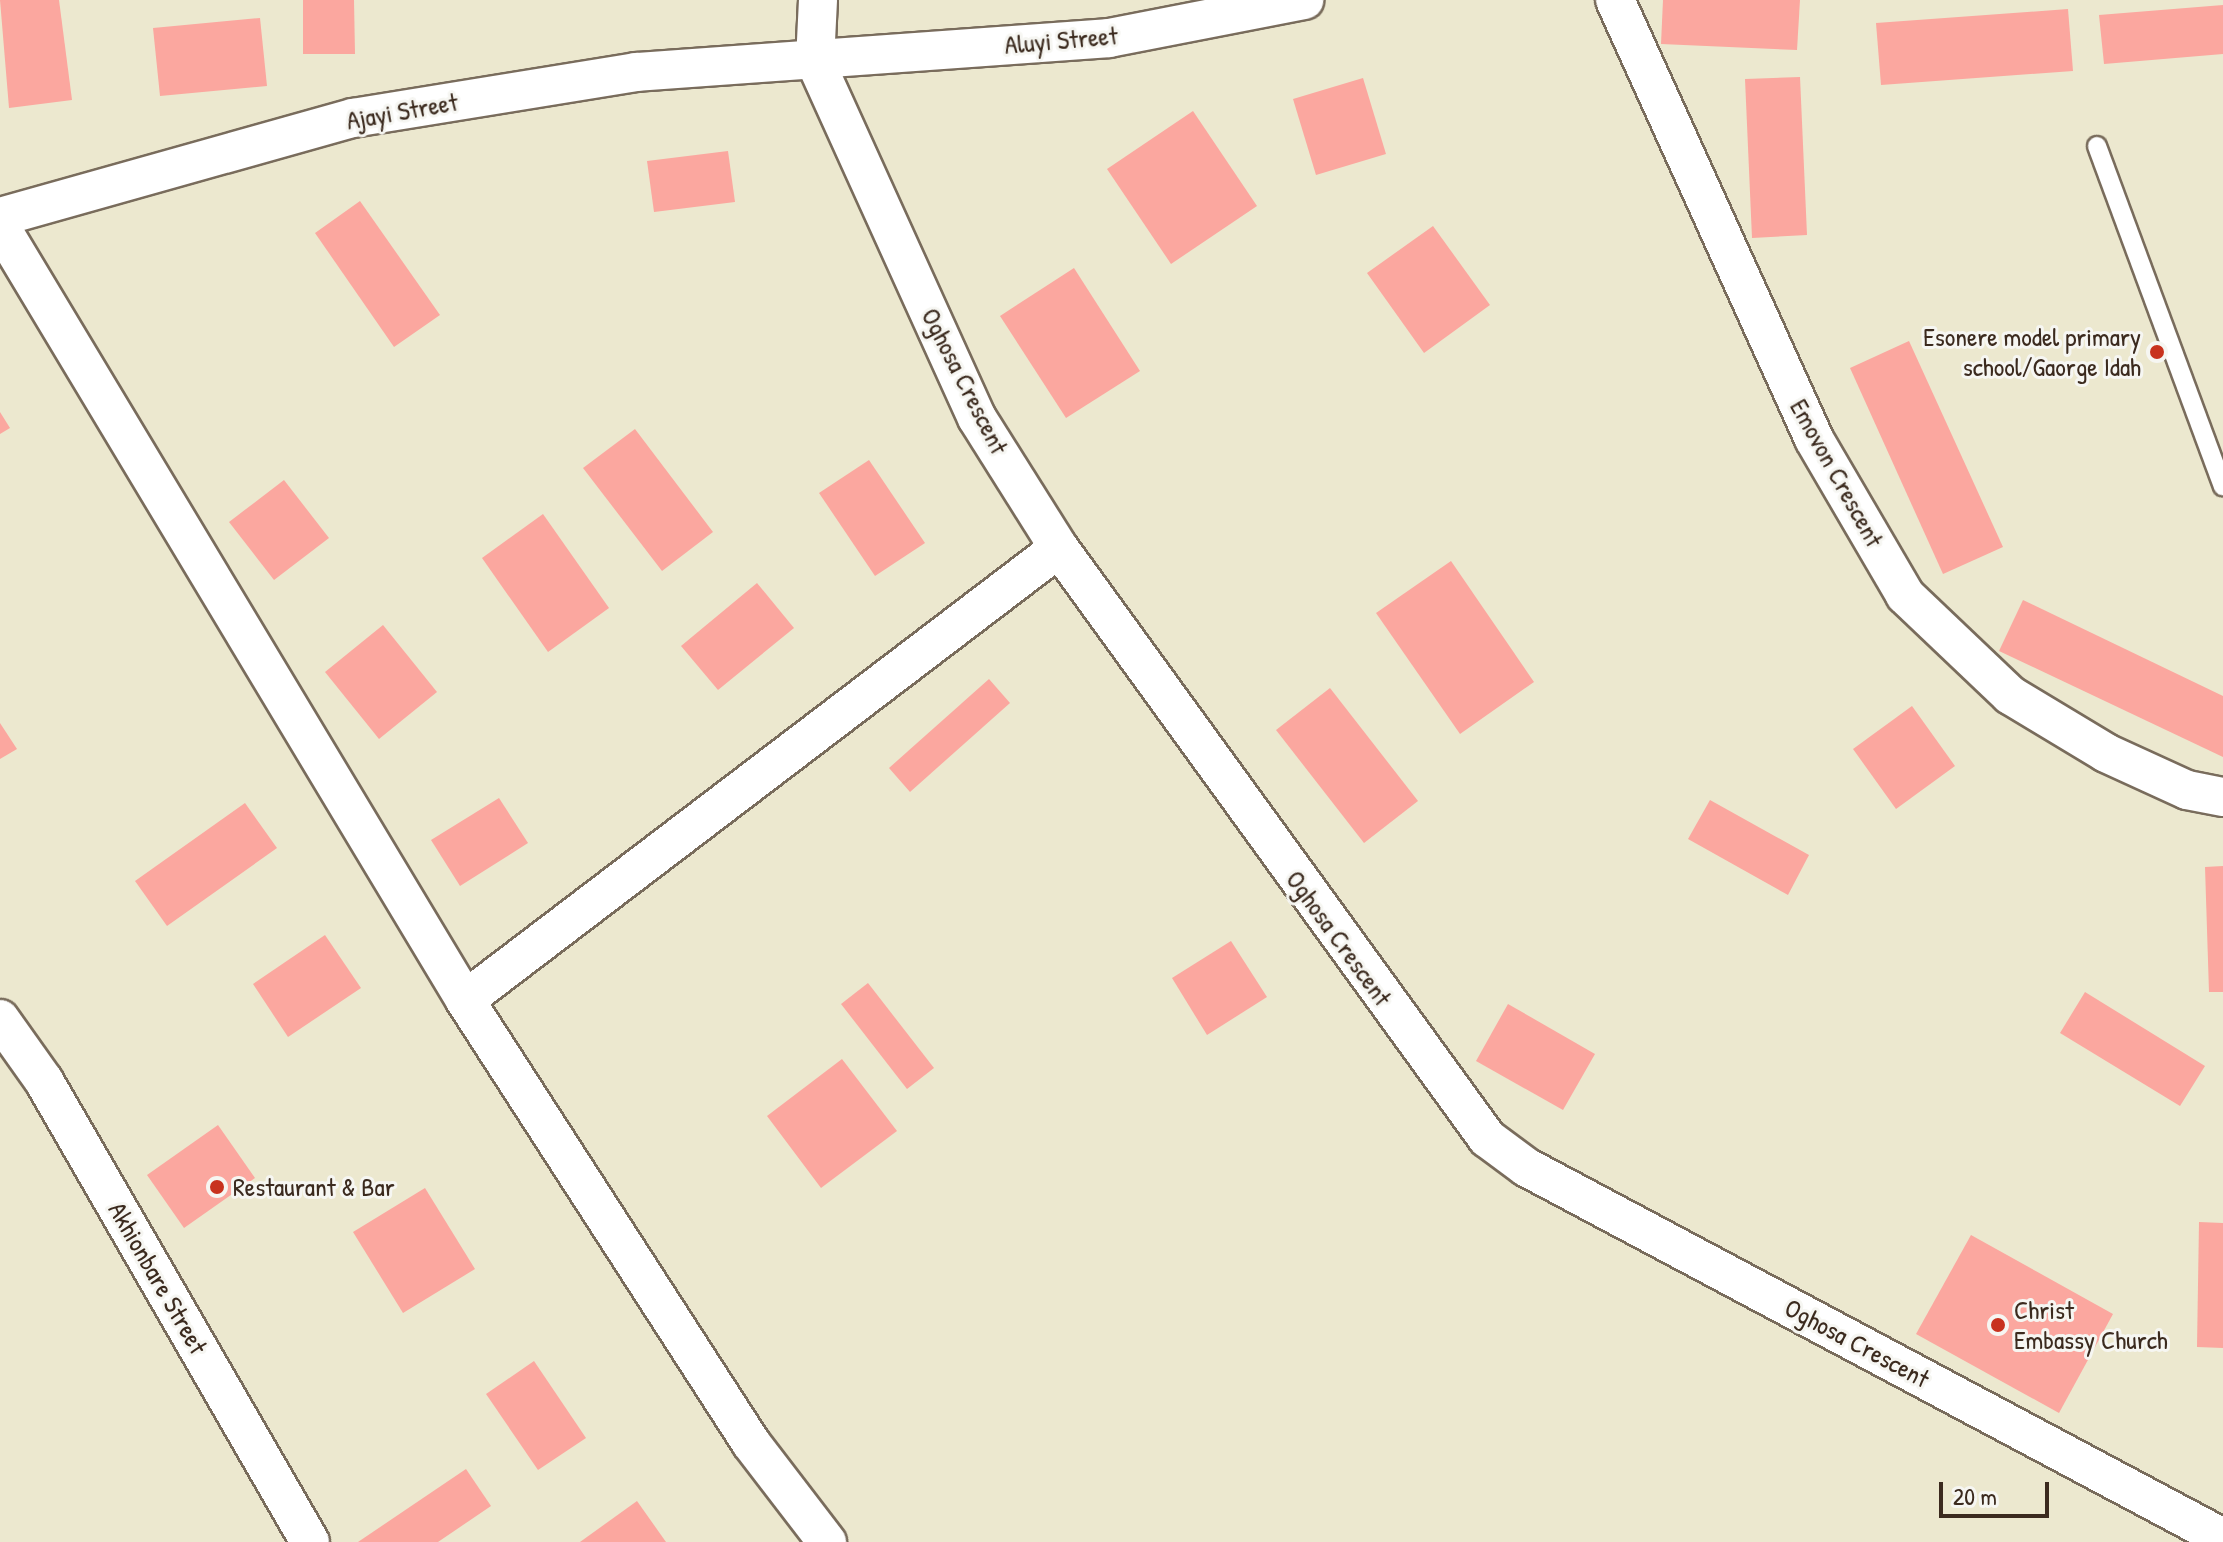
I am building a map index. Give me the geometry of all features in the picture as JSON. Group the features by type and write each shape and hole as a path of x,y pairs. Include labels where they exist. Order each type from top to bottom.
{"street":[{"name":"Oghosa Crescent","path":"818,0 815,61 977,418 1059,548 1487,1138 1526,1167 2223,1538"},
{"name":"Aluyi Street","path":"815,61 1109,38 1304,0"},
{"name":"Emovon Crescent","path":"1615,0 1814,439 1905,595 2010,695 2106,753 2187,790 2223,797"},
{"name":"Ajayi Street","path":"0,217 353,118 636,72 815,61"},
{"path":"0,226 10,265 465,1000 751,1443 827,1542"},
{"path":"465,1000 1059,548"},
{"name":"Akhionbare Street","path":"0,1019 44,1081 310,1542"}],"lane":[{"path":"2097,146 2223,486"}],"building":[{"path":"0,0 59,0 72,100 9,108"},
{"path":"303,0 354,0 355,54 303,54"},
{"path":"1663,0 1800,0 1797,50 1661,44"},
{"path":"2223,5 2223,54 2104,64 2099,15"},
{"path":"2068,9 2073,71 1881,85 1876,23"},
{"path":"260,18 267,86 160,96 153,28"},
{"path":"1800,77 1807,235 1752,238 1745,79"},
{"path":"1363,78 1386,154 1316,175 1293,99"},
{"path":"1193,111 1257,206 1171,264 1107,169"},
{"path":"728,151 735,202 654,212 647,161"},
{"path":"360,201 440,315 394,347 315,233"},
{"path":"1433,226 1490,305 1424,353 1367,273"},
{"path":"1074,268 1140,371 1066,418 1000,316"},
{"path":"1909,341 2003,547 1943,574 1850,368"},
{"path":"0,412 10,428 0,434"},
{"path":"635,429 713,532 662,571 583,468"},
{"path":"869,460 925,543 875,576 819,493"},
{"path":"284,480 329,538 274,580 229,522"},
{"path":"543,514 609,608 548,652 482,558"},
{"path":"1451,561 1534,682 1460,734 1376,613"},
{"path":"757,583 794,628 718,690 681,646"},
{"path":"2023,600 2223,696 2223,757 1999,651"},
{"path":"383,625 437,692 379,739 325,672"},
{"path":"989,679 1010,703 910,792 889,768"},
{"path":"1330,688 1418,801 1364,843 1276,730"},
{"path":"1912,706 1955,766 1896,809 1853,749"},
{"path":"0,723 17,749 0,759"},
{"path":"499,798 528,843 460,886 431,840"},
{"path":"1710,800 1809,855 1788,895 1688,839"},
{"path":"245,803 277,848 167,926 135,881"},
{"path":"2223,866 2223,992 2209,992 2205,867"},
{"path":"325,935 361,988 288,1037 253,984"},
{"path":"1231,941 1267,997 1207,1035 1172,978"},
{"path":"868,983 934,1068 907,1089 841,1004"},
{"path":"2085,992 2205,1066 2180,1106 2060,1033"},
{"path":"1508,1004 1595,1054 1563,1110 1476,1061"},
{"path":"842,1059 897,1131 821,1188 767,1116"},
{"path":"218,1125 255,1178 184,1228 147,1175"},
{"path":"425,1188 475,1269 403,1313 353,1232"},
{"path":"2199,1222 2223,1223 2223,1348 2197,1347"},
{"path":"1971,1235 2113,1314 2059,1413 1916,1334"},
{"path":"534,1361 586,1438 538,1470 486,1394"},
{"path":"466,1469 491,1506 438,1542 358,1542"},
{"path":"637,1501 666,1542 580,1542"}],"place":[{"name":"Esonere model primary school/Gaorge Idah","path":"2157,352"},
{"name":"Restaurant & Bar","path":"217,1187"},
{"name":"Christ Embassy Church","path":"1998,1325"}]}
